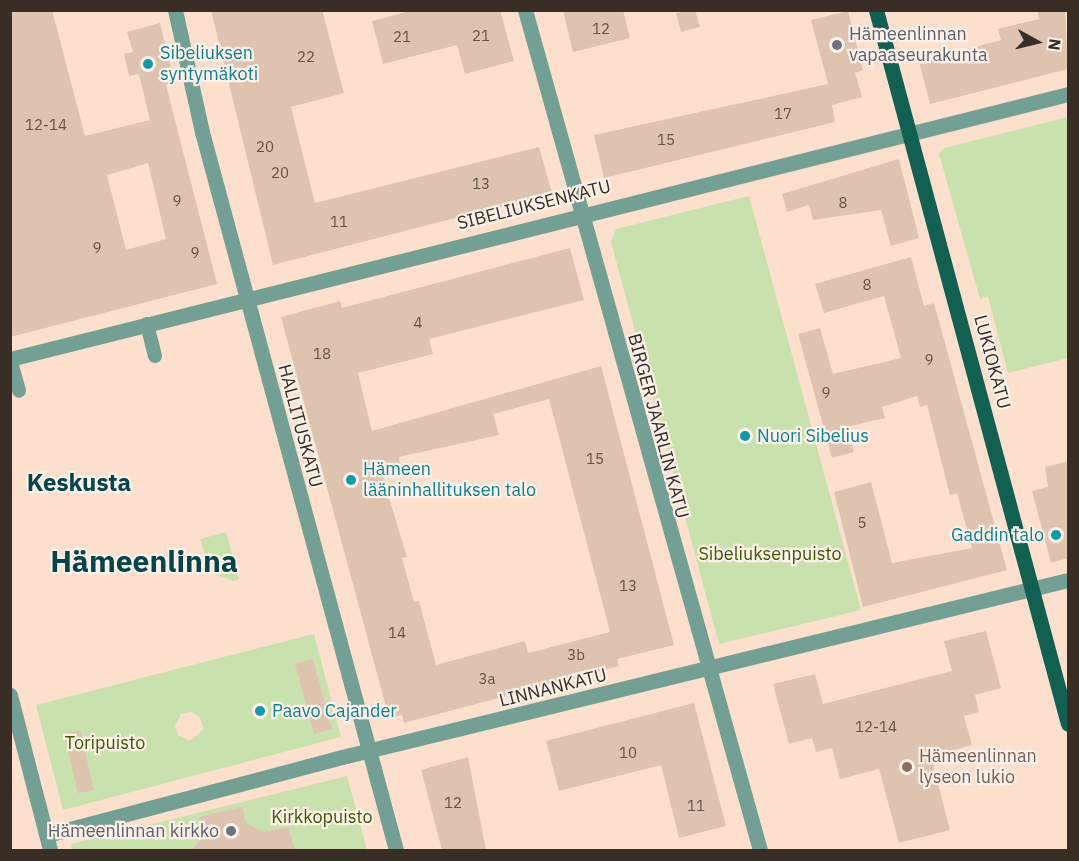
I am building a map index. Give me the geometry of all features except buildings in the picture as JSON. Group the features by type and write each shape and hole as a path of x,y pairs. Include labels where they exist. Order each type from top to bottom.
{"main road":[{"name":"LUKIOKATU","path":"876,10 1034,590 1068,724"}],"street":[{"name":"HALLITUSKATU","path":"175,10 246,297 367,753 396,850"},
{"name":"BIRGER JAARLIN KATU","path":"525,10 700,651 711,670 760,850"},
{"name":"SIBELIUKSENKATU","path":"10,359 246,297 1068,94"},
{"name":"LINNANKATU","path":"46,835 367,753 711,670 1068,580"},
{"path":"10,695 50,850"}],"lane":[{"path":"147,324 155,356"},
{"path":"10,359 19,391"}],"green space":[{"path":"1068,117 1068,358 1008,373 988,297 980,299 939,154 944,148"},
{"name":"Sibeliuksenpuisto","path":"749,196 861,610 719,644 611,242 616,229"},
{"path":"226,532 239,579 234,581 210,573 200,539"},
{"name":"Toripuisto","path":"314,634 341,737 63,810 36,705","holes":["191,712 199,716 204,729 190,741 178,735 175,726 181,714"]},
{"name":"Kirkkopuisto","path":"347,776 367,850 72,850 71,844"}],"place":[{"name":"Hämeenlinnan vapaaseurakunta","path":"837,45"},
{"name":"Sibeliuksen syntymäkoti","path":"148,64"},
{"name":"Nuori Sibelius","path":"745,436"},
{"name":"Hämeen lääninhallituksen talo","path":"351,480"},
{"name":"Gaddin talo","path":"1056,535"},
{"name":"Paavo Cajander","path":"260,711"},
{"name":"Hämeenlinnan lyseon lukio","path":"907,767"},
{"name":"Hämeenlinnan kirkko","path":"231,831"}],"district":[{"name":"Keskusta","path":"79,483"},
{"name":"Hämeenlinna","path":"144,561"}]}
